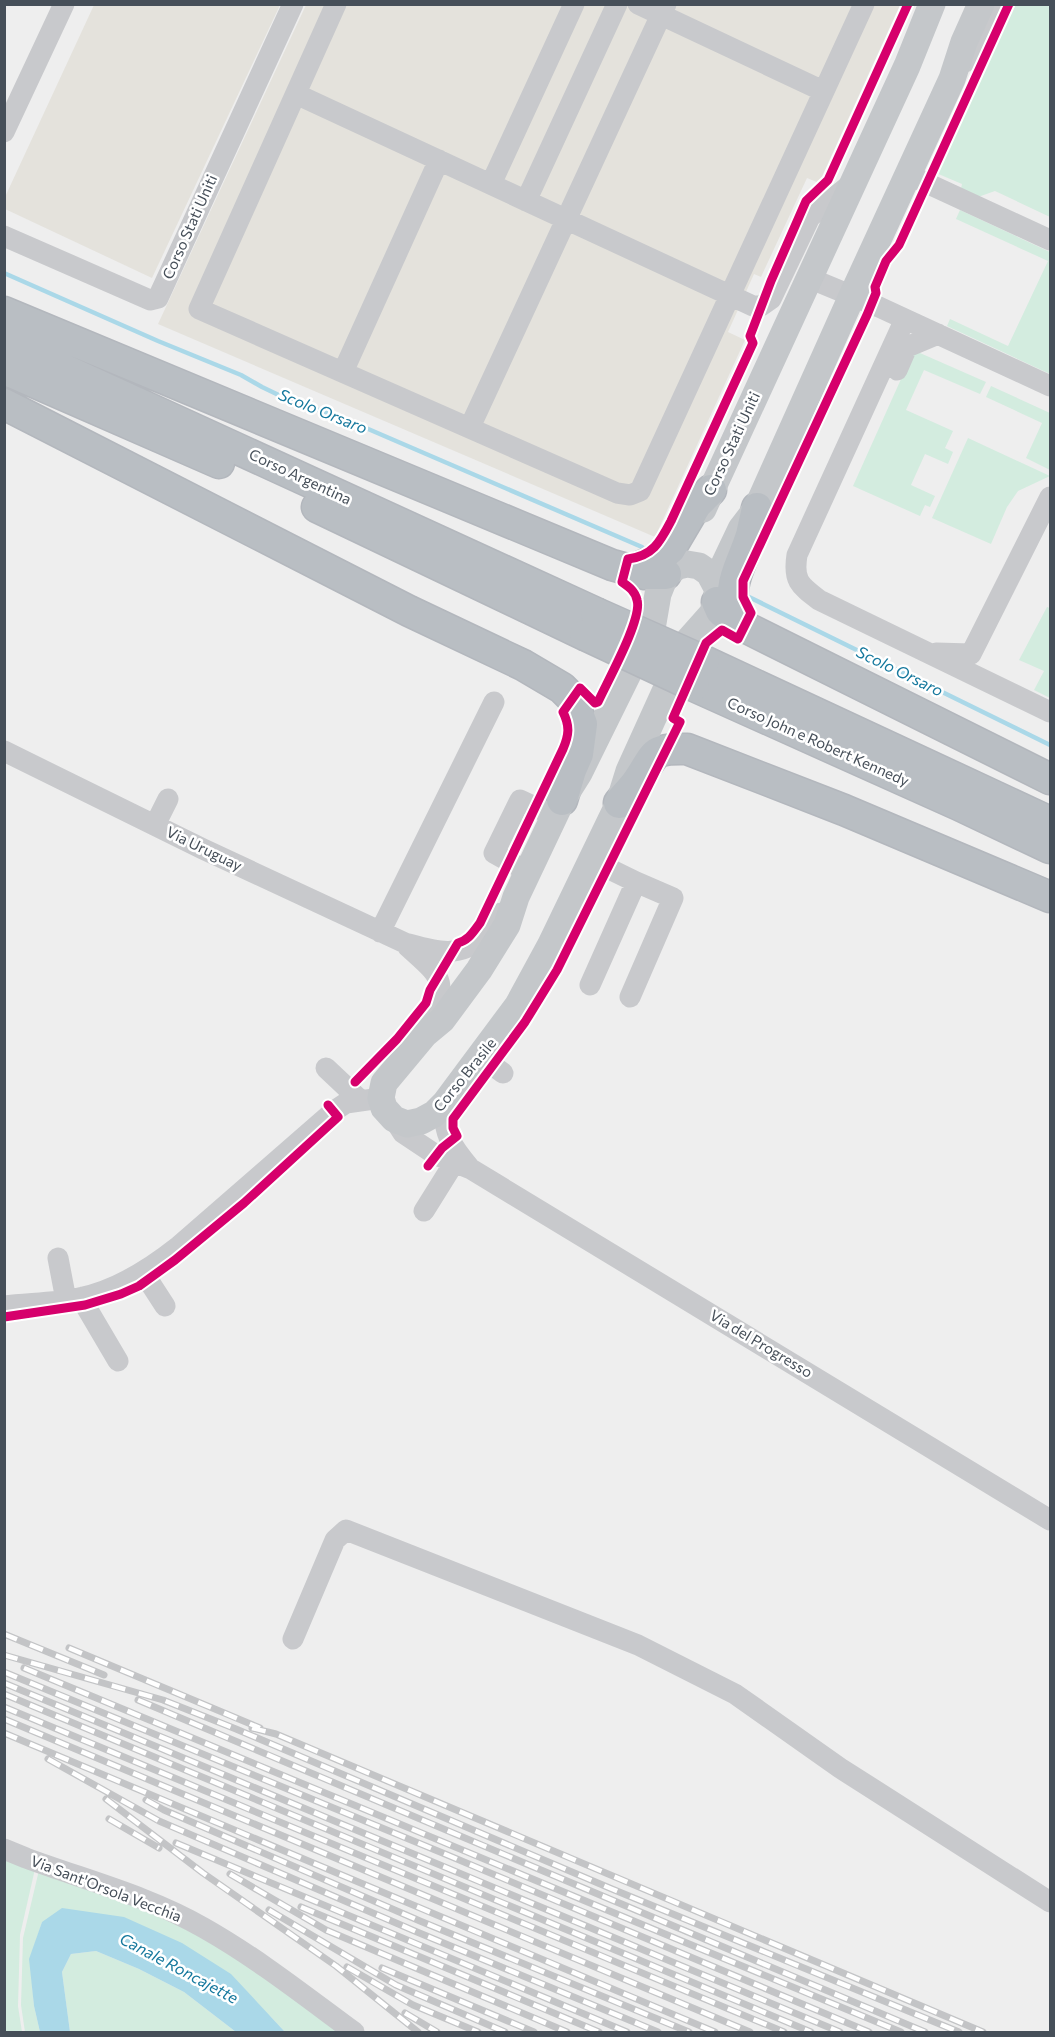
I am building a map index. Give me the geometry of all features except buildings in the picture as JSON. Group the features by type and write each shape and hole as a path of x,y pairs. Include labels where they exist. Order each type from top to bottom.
{"highway":[{"path":"4,312 612,566 630,572 667,578"},
{"name":"Corso Argentina","path":"4,342 591,624"},
{"name":"Corso Argentina","path":"4,369 591,624"},
{"path":"4,404 409,611 523,665 562,688 572,698 582,724 578,754 558,808"},
{"path":"630,572 658,559 670,549 696,505 711,489"},
{"path":"739,624 732,597 735,574 750,536 757,508"},
{"path":"717,595 721,610 739,624 1050,779"},
{"name":"Corso John e Robert Kennedy","path":"591,624 696,663 1050,822"},
{"name":"Corso John e Robert Kennedy","path":"696,663 948,800 1050,849"},
{"path":"619,802 638,781 651,758 658,752 667,748 687,749 854,815 1050,897"}],"main road":[{"name":"Corso Stati Uniti","path":"558,808 579,773 653,623 667,578 711,489 853,183 907,66 932,4"},
{"path":"696,663 706,623 717,595 722,569 741,529 757,508 907,174 952,80 964,42 981,4"},
{"path":"667,578 687,564 699,566 709,573 717,595"},
{"name":"Corso Brasile","path":"379,1106 407,1124 421,1121 434,1114 446,1103 481,1057 518,1005 550,946 619,802 628,771 696,663"},
{"path":"379,1106 384,1083 424,1035 442,1020 479,970 507,925 516,897 558,808"}],"street":[{"path":"4,132 64,4"},
{"name":"Corso Stati Uniti","path":"4,236 150,300 158,298 293,4"},
{"path":"336,4 199,309 617,493 630,495 640,491 864,4"},
{"path":"491,184 574,4"},
{"path":"526,201 617,4"},
{"path":"638,4 664,10 823,91"},
{"path":"952,80 976,47 997,4"},
{"path":"470,427 664,10"},
{"path":"296,94 753,306 761,306 771,299 810,217 853,183"},
{"path":"343,372 440,160"},
{"path":"907,174 1050,240"},
{"path":"809,278 905,319 1050,386"},
{"path":"905,319 797,555 795,569 800,586 819,600 1050,712"},
{"path":"840,495 908,347 938,334"},
{"path":"929,653 971,654 1050,497"},
{"path":"380,932 495,702"},
{"name":"Via Uruguay","path":"4,751 405,943 437,952 464,950 486,934 495,918 516,897"},
{"path":"155,825 168,799"},
{"path":"528,872 494,853 520,800 558,808"},
{"path":"591,860 673,898 630,997"},
{"path":"590,985 636,882"},
{"name":"Via Uruguay","path":"405,943 438,977 441,989 438,1003 424,1035"},
{"path":"481,1057 503,1073"},
{"name":"Via del Progresso","path":"326,1068 379,1106 403,1134 436,1155 461,1162 1050,1520"},
{"path":"4,1306 75,1299 128,1281 158,1263 202,1227 333,1111 346,1103 379,1106"},
{"path":"424,1211 461,1162 446,1132 446,1103"},
{"path":"58,1258 75,1299 85,1305 117,1361"},
{"path":"143,1272 165,1306"},
{"path":"293,1639 335,1540 346,1530 638,1645 735,1694 840,1768 1050,1902"},
{"name":"Via Sant'Orsola Vecchia","path":"4,1849 160,1907 203,1927 354,2032"}],"shaded area":[{"path":"94,5 280,5 152,278 5,209 5,197"},
{"path":"306,5 900,5 819,183 807,178 761,277 754,274 728,332 745,340 655,537 158,324"}],"green space":[{"path":"1006,5 1050,5 1050,217 995,191 978,197 961,189 962,184 929,170"},
{"path":"960,210 1050,252 1050,374 947,326 950,319 1008,346 1048,261 956,219"},
{"path":"919,339 920,353 986,382 980,394 924,370 906,410 953,431 945,448 953,452 948,464 925,454 911,485 935,496 930,507 925,505 920,516 853,486"},
{"path":"991,386 1050,413 1050,470 1026,458 1042,423 986,397"},
{"path":"968,438 1050,476 1018,491 1007,507 991,544 932,518"},
{"path":"1047,607 1050,608 1050,698 1034,690 1044,671 1019,660"},
{"path":"4,1857 35,1869 20,1935 18,2006 22,2032 5,2032"},
{"path":"39,1870 164,1916 253,1964 342,2032 285,2032 270,2016 42,1922 30,1959 34,2006 40,2032 25,2032 21,2005 23,1938"},
{"path":"96,1951 139,1969 184,1992 236,2032 70,2032 62,1972 71,1954"}],"water":[{"name":"Canale Roncajette","path":"62,1908 124,1917 182,1943 231,1974 285,2032 236,2032 184,1992 139,1969 96,1951 71,1954 62,1972 70,2032 40,2032 34,2006 29,1959 42,1922"}],"waterway":[{"name":"Scolo Orsaro","path":"4,273 241,375 289,400 345,419 642,547"},
{"name":"Scolo Orsaro","path":"749,597 1050,745"}],"railway":[{"path":"4,1634 104,1675"},
{"path":"69,1648 260,1728"},
{"path":"4,1655 163,1700 959,2032"},
{"path":"24,1668 901,2032"},
{"path":"4,1672 869,2032"},
{"path":"4,1683 840,2032"},
{"path":"4,1694 811,2032"},
{"path":"138,1700 925,2032"},
{"path":"4,1707 784,2032"},
{"path":"4,1719 750,2032"},
{"path":"252,1728 276,1734 983,2032"},
{"path":"4,1733 715,2032"},
{"path":"48,1759 159,1821 658,2032"},
{"path":"106,1799 203,1873 336,1966 418,2032"},
{"path":"146,1800 164,1810 420,1921 689,2032"},
{"path":"109,1819 159,1848"},
{"path":"176,1843 627,2032"},
{"path":"230,1874 326,1930 567,2032"},
{"path":"301,1907 599,2032"},
{"path":"269,1910 396,1985 505,2032"},
{"path":"347,1967 413,2005 478,2032"},
{"path":"382,1968 534,2032"},
{"path":"405,2013 437,2032"}],"cycle path":[{"path":"355,1082 397,1039 426,1003 430,990 458,943 468,938 480,923 565,744 568,726 563,712 580,688 595,703 598,702 635,621 637,600 635,594 622,582 628,559 644,555 655,547 671,521 753,343 750,336 806,201 828,180 908,4"},
{"path":"428,1166 442,1148 457,1136 453,1128 453,1119 525,1022 557,970 680,722 673,718 706,643 722,630 738,639 751,613 743,597 743,581 867,315 886,261 899,245 1009,4"},
{"path":"4,1317 85,1305 139,1286 175,1260 244,1203 338,1117 328,1105"}]}
